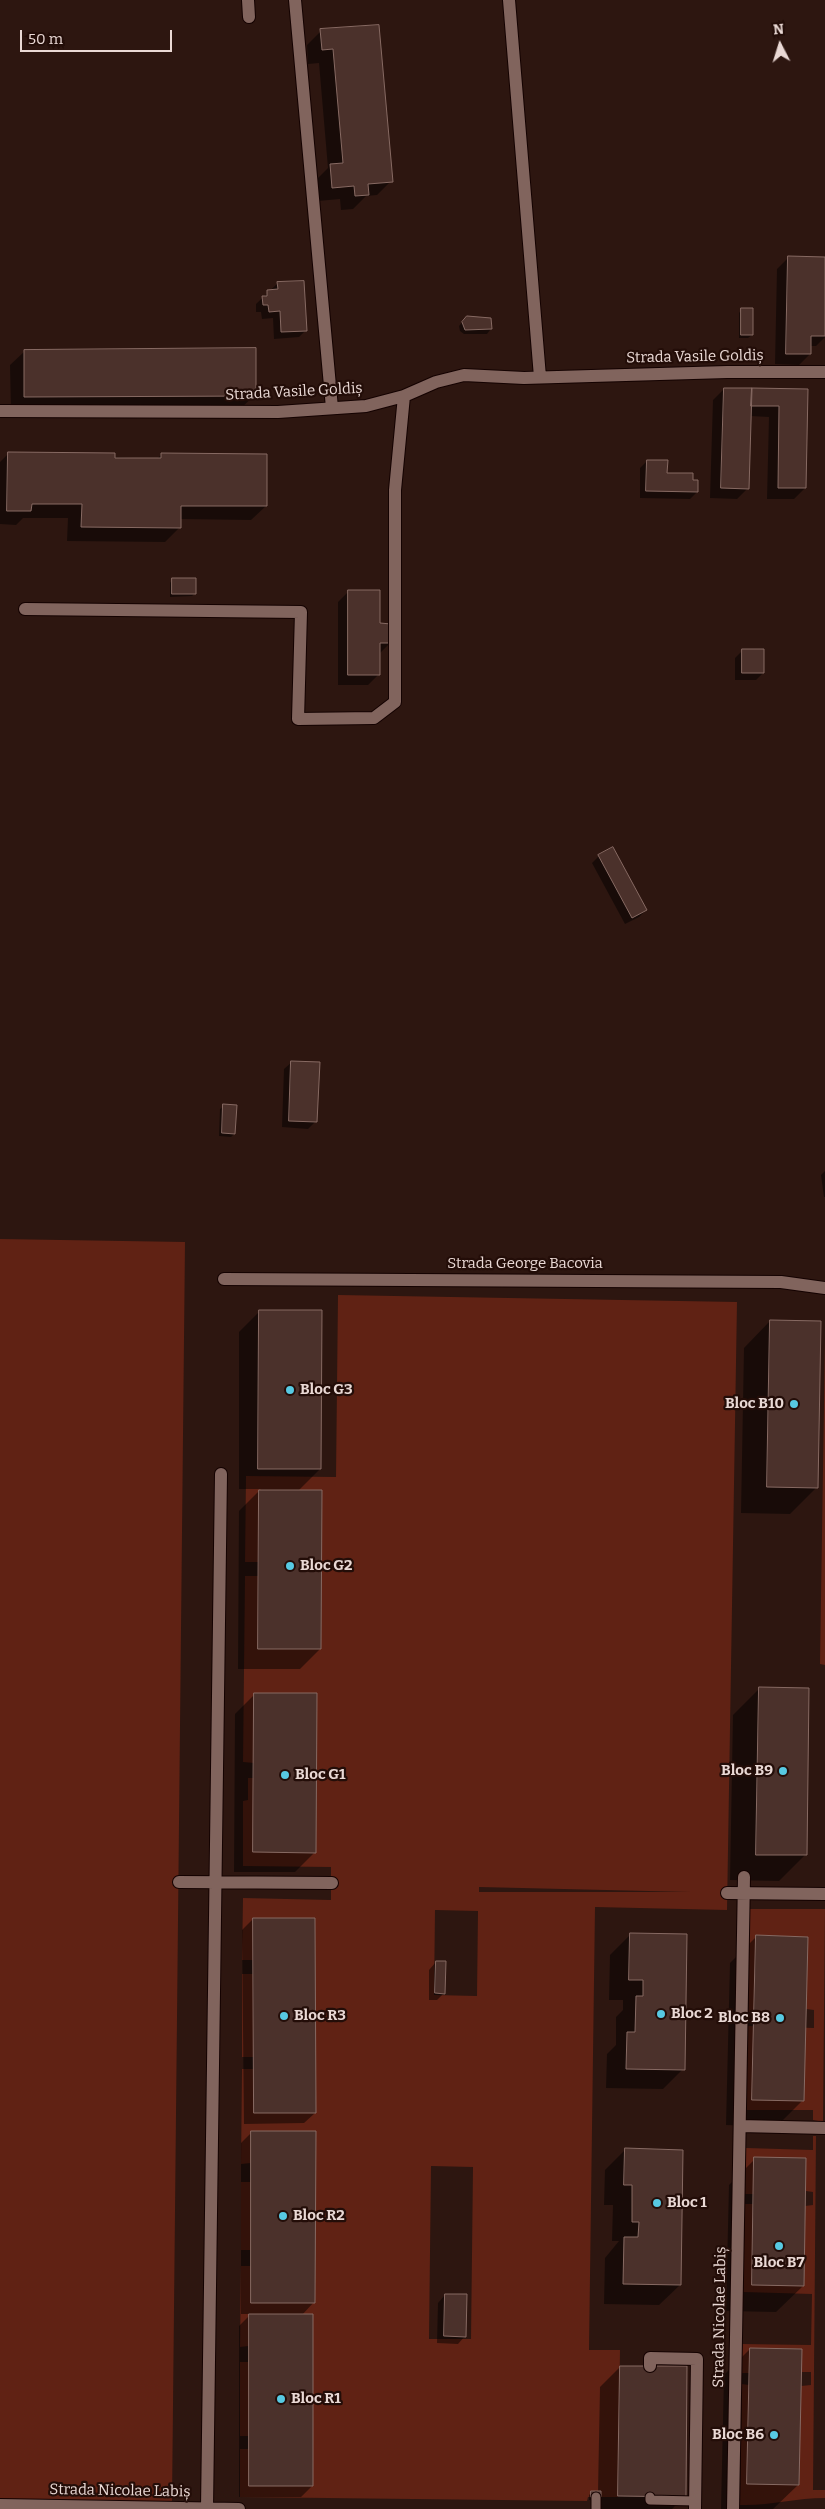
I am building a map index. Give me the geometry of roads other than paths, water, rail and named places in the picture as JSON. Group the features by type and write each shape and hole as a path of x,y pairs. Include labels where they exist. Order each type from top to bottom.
{"street":[{"path":"248,0 249,17"},
{"path":"295,0 332,408"},
{"path":"509,0 540,378"},
{"name":"Strada Vasile Goldiș","path":"0,412 278,412 366,406 404,396 436,382 464,375 540,378 727,372 825,372"},
{"path":"25,609 301,612 298,719 374,718 395,702 395,490 404,396"},
{"name":"Strada George Bacovia","path":"224,1278 780,1282 825,1288"},
{"path":"207,2508 221,1474"},
{"name":"Strada Nicolae Labiș","path":"733,2509 744,1877"},
{"path":"179,1882 332,1883"},
{"path":"727,1893 825,1894"},
{"path":"740,2126 825,2128"},
{"path":"650,2366 650,2358 697,2359 695,2505"},
{"name":"Strada Nicolae Labiș","path":"0,2505 239,2509"}],"lane":[{"path":"596,2497 596,2509"},
{"path":"650,2497 650,2500 695,2505"}],"place":[{"name":"Bloc G3","path":"290,1390"},
{"name":"Bloc B10","path":"794,1404"},
{"name":"Bloc G2","path":"290,1566"},
{"name":"Bloc B9","path":"783,1771"},
{"name":"Bloc G1","path":"285,1775"},
{"name":"Bloc 2","path":"661,2014"},
{"name":"Bloc R3","path":"284,2016"},
{"name":"Bloc B8","path":"780,2018"},
{"name":"Bloc 1","path":"657,2203"},
{"name":"Bloc R2","path":"283,2216"},
{"name":"Bloc B7","path":"779,2246"},
{"name":"Bloc R1","path":"281,2399"},
{"name":"Bloc B6","path":"774,2435"}]}
